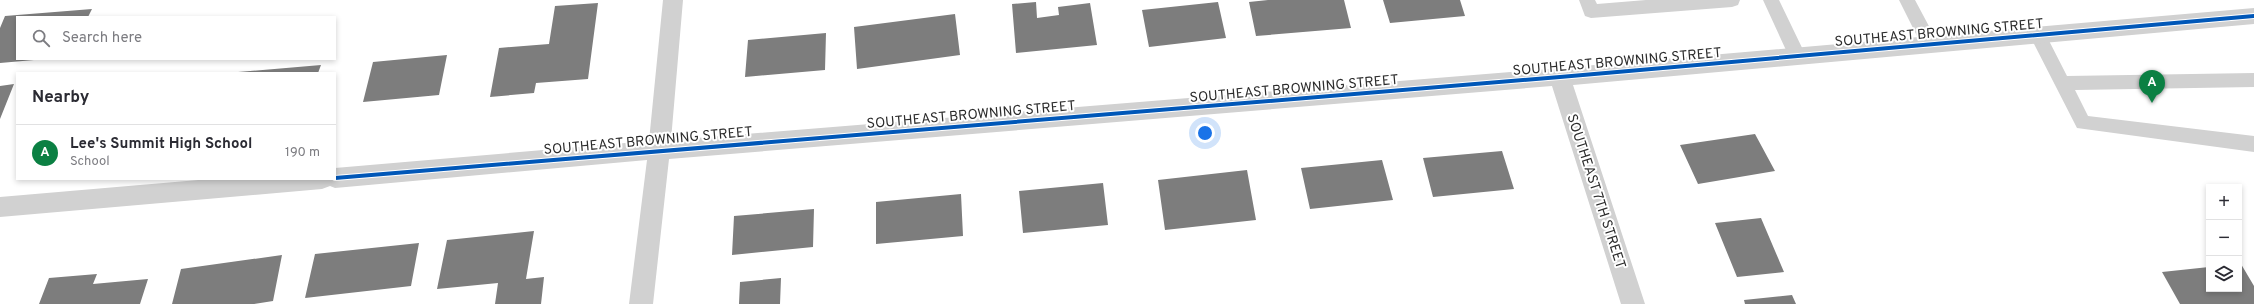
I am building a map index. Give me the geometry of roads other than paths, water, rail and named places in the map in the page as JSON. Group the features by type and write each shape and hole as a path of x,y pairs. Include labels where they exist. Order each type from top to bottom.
{"street":[{"path":"641,304 659,150 673,0"},
{"name":"SOUTHEAST BROWNING STREET","path":"336,178 659,150 1560,77 2254,16"},
{"name":"SOUTHEAST 7TH STREET","path":"1560,77 1633,304"},
{"path":"0,207 310,180"}],"lane":[{"path":"1587,0 1591,11 1732,0"},
{"path":"1771,0 1797,56"},
{"path":"1906,0 1930,45"},
{"path":"2037,34 2083,123 2254,144"},
{"path":"2063,82 2254,80"}],"place":[{"name":"Lee's Summit High School","path":"2152,103"}]}
